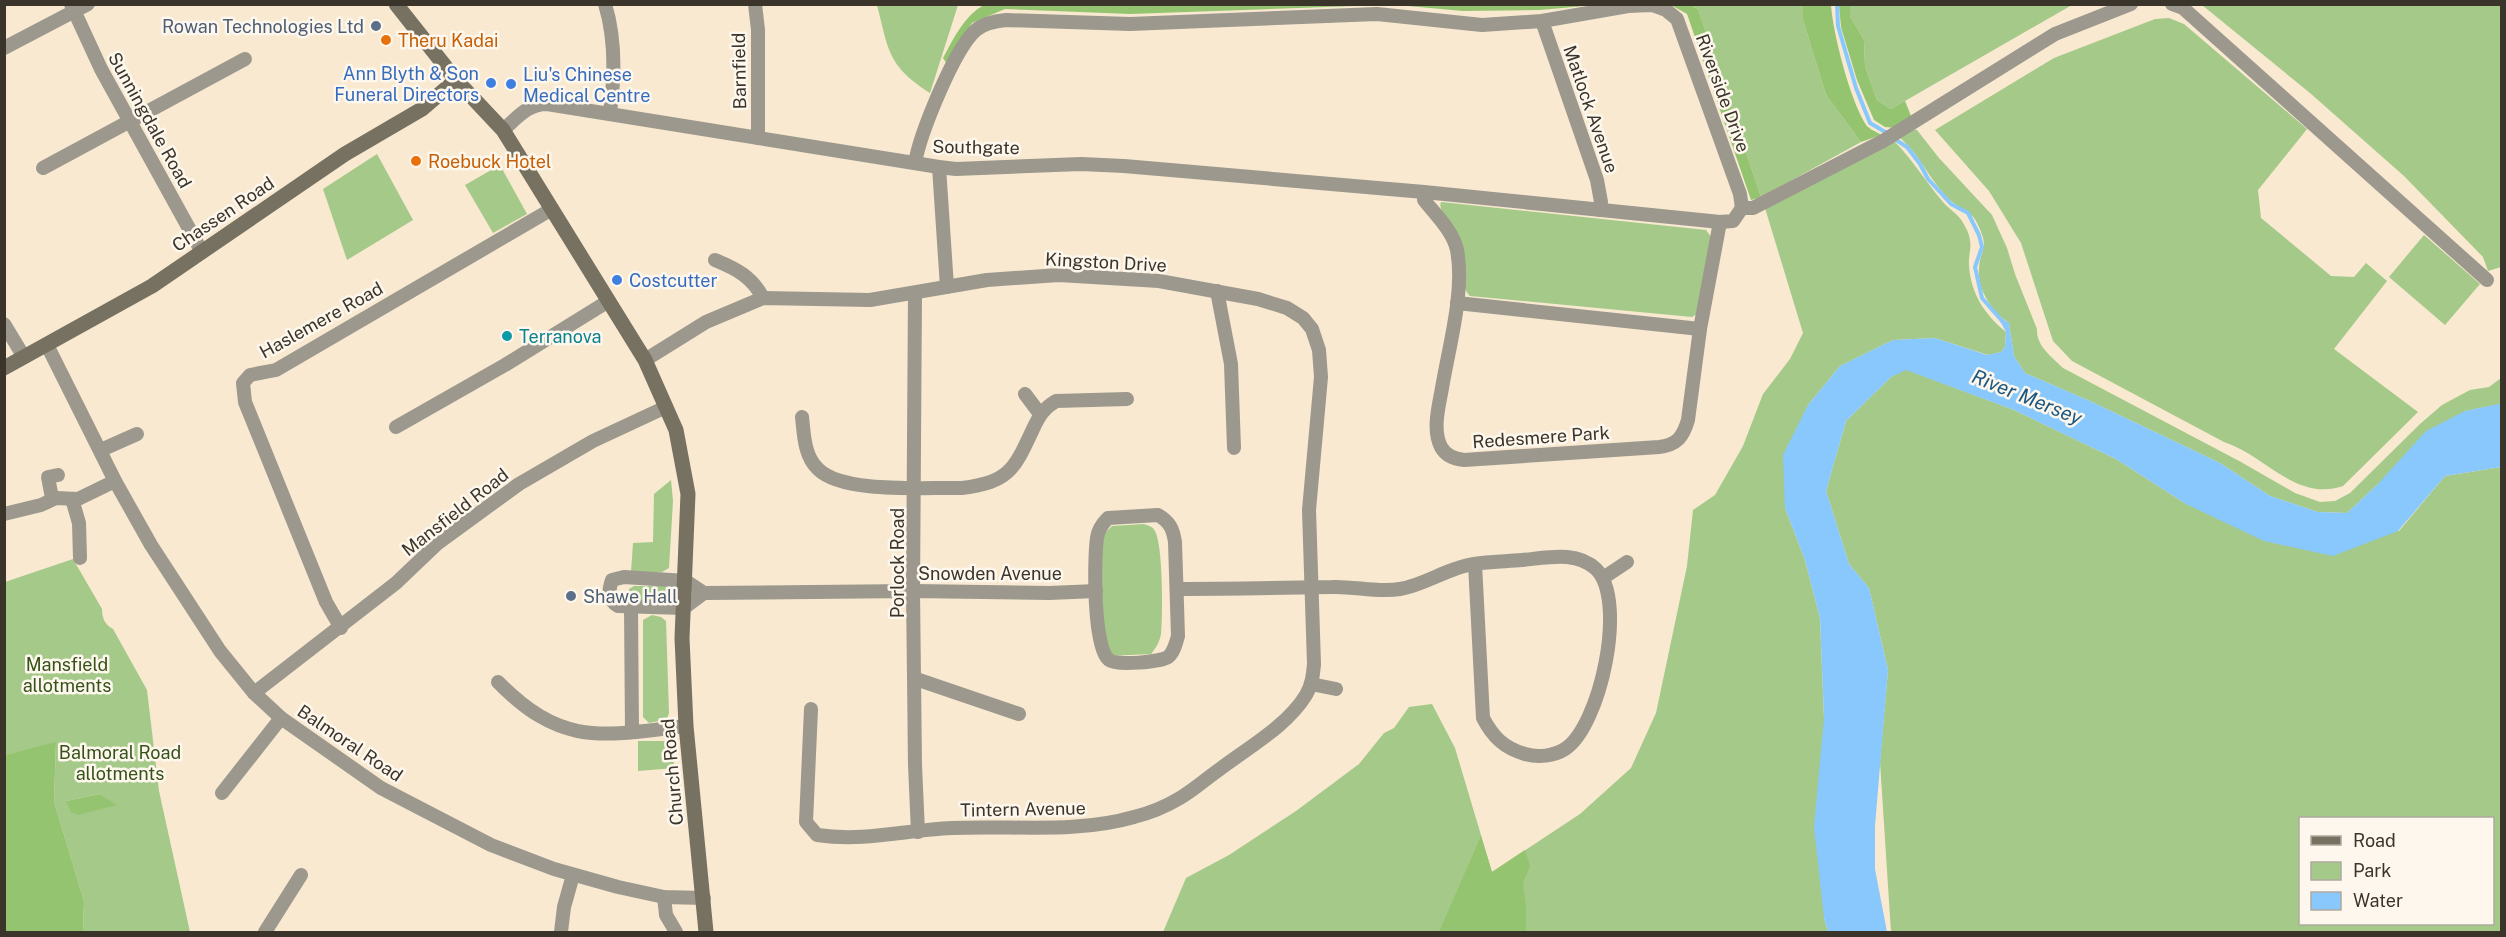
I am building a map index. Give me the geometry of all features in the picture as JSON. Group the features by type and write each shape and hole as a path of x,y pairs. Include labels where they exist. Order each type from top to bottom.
{"main road":[{"name":"Church Road","path":"396,4 456,80 503,130 645,360 666,406 678,441 688,494 682,638 686,726 706,933"},
{"name":"Chassen Road","path":"4,368 143,291 345,154 422,109 456,80"}],"street":[{"path":"4,48 73,8 88,4"},
{"path":"605,4 610,20 614,55 614,86 610,112"},
{"name":"Barnfield","path":"755,4 758,30 758,138"},
{"path":"1424,192 1720,222 1733,221 1742,208 1753,208 1883,141 2055,34 2111,8 2131,4"},
{"path":"2172,4 2183,8 2487,280"},
{"name":"Riverside Drive","path":"915,163 929,115 963,48 976,30 993,22 1006,20 1130,24 1398,14 1460,24 1542,21 1628,6 1652,5 1666,10 1677,19 1740,194 1742,208"},
{"name":"Sunningdale Road","path":"73,8 101,69 202,252"},
{"name":"Matlock Avenue","path":"1542,21 1597,180 1600,210"},
{"path":"43,168 131,123 245,59"},
{"name":"Southgate","path":"503,130 526,108 538,104 610,112 939,167 983,168 1081,164 1124,166 1424,192"},
{"path":"939,167 947,287"},
{"name":"Redesmere Park","path":"1424,192 1424,200 1448,231 1456,248 1459,271 1457,303 1437,419 1440,446 1452,458 1464,460 1669,446 1684,434 1688,420 1700,329 1720,222"},
{"name":"Haslemere Road","path":"341,628 326,602 245,402 243,383 250,375 276,369 552,208"},
{"path":"715,260 739,270 756,284 763,298"},
{"name":"Kingston Drive","path":"645,360 706,322 763,298 870,300 987,280 1059,275 1159,281 1258,299 1287,308 1304,318 1312,329 1319,350 1322,377 1309,510 1313,588"},
{"path":"1217,291 1231,364 1234,448"},
{"name":"Porlock Road","path":"915,293 913,591 918,832"},
{"path":"396,427 514,360 608,302"},
{"path":"1457,303 1700,329"},
{"path":"4,324 24,357"},
{"name":"Balmoral Road","path":"47,345 115,481 147,538 207,633 254,693 281,718 355,771 423,812 491,845 573,875 664,897 704,898"},
{"path":"1025,394 1040,414"},
{"path":"802,417 806,449 816,468 834,480 854,485 979,486 1004,477 1016,465 1040,414 1047,406 1056,401 1127,399"},
{"name":"Mansfield Road","path":"254,693 396,584 438,543 519,484 584,446 666,406"},
{"path":"100,450 137,434"},
{"path":"52,498 48,477 58,475"},
{"path":"4,514 41,505 52,498 84,497 115,481"},
{"path":"72,499 79,523 80,558"},
{"path":"1158,515 1167,520 1173,528 1178,589 1178,636 1169,657 1161,660 1118,663 1110,661 1098,632 1096,591 1097,537 1100,527 1107,518 1158,515"},
{"path":"1178,589 1398,590 1457,568 1475,564 1562,556 1580,559 1595,568 1603,578 1608,597 1609,631 1607,651 1594,705 1581,733 1565,749 1546,756 1514,751 1500,743 1491,733 1483,718 1475,564"},
{"path":"1603,578 1627,562"},
{"path":"624,577 686,581 704,593 684,608 631,608 612,603 609,596 612,580 624,577"},
{"name":"Tintern Avenue","path":"811,709 806,822 814,833 831,837 880,837 950,828 1009,826 1069,828 1133,818 1181,798 1293,712 1311,684 1314,664 1313,588"},
{"name":"Snowden Avenue","path":"704,593 1096,591"},
{"name":"Church Road","path":"631,608 632,731"},
{"path":"916,679 1019,714"},
{"path":"498,682 537,716 570,731 592,734 686,726"},
{"path":"1311,684 1336,689"},
{"path":"222,793 281,718"},
{"path":"265,933 301,875"},
{"path":"561,933 564,907 573,875"},
{"path":"664,897 666,915 676,933"}],"green space":[{"path":"877,5 958,5 930,93 897,65 884,34"},
{"path":"984,5 1383,5 1130,14 1005,9 972,23 947,64 943,58 956,35 965,21"},
{"path":"1397,5 1584,5 1540,10 1463,11"},
{"path":"1671,5 1690,5 1698,9 1761,197 1751,200 1687,14"},
{"path":"1690,5 1803,5 1803,20 1826,95 1861,142 1761,197 1698,9"},
{"path":"1803,5 1831,5 1839,49 1854,100 1866,125 1881,135 1861,142 1826,95 1803,20"},
{"path":"1839,5 1850,5 1850,16 1864,40 1865,66 1877,100 1891,109 1905,101 1911,116 1896,128 1885,127 1874,120 1857,80 1841,27"},
{"path":"1850,5 2072,5 1891,109 1877,100 1865,66 1864,40 1850,16"},
{"path":"2202,5 2501,5 2501,267 2488,271 2483,257 2404,176 2310,93"},
{"path":"2169,18 2184,24 2307,129 2258,190 2261,218 2331,276 2354,277 2366,263 2387,281 2334,349 2418,412 2343,486 2326,489 2310,488 2296,483 2239,448 2072,361 2053,341 2021,243 1989,191 1935,130 2054,58 2155,19"},
{"path":"1910,128 1917,130 1939,158 1992,215 2007,248 2037,329 2039,341 2054,360 2063,368 2295,493 2320,502 2335,501 2350,493 2442,405 2470,390 2489,387 2501,378 2501,404 2465,411 2347,513 2318,512 2270,496 2220,463 2025,373 2014,356 2009,323 1997,313 1983,293 1979,269 1984,244 1976,220 1944,194 1907,144 1899,137"},
{"path":"1894,141 1943,202 1959,217 1967,230 1970,241 1970,276 1973,286 1980,303 2006,332 2005,347 2001,352 1988,355 1935,338 1893,340 1840,366 1808,405 1785,508 1805,560 1820,618 1824,718 1824,918 1828,932 1163,932 1186,878 1229,855 1296,811 1359,764 1384,733 1394,728 1409,707 1432,704 1455,748 1492,872 1580,814 1631,768 1656,713 1687,566 1693,510 1715,495 1743,446 1763,394 1790,359 1803,333 1765,208"},
{"path":"377,154 413,220 347,260 323,189"},
{"path":"500,165 527,214 493,233 465,185"},
{"path":"1441,202 1706,230 1711,237 1699,313 1692,317 1470,296 1462,277 1456,236 1441,210"},
{"path":"2424,235 2480,284 2445,325 2389,277"},
{"path":"1905,369 2014,410 2116,459 2186,504 2399,531 2445,476 2501,467 2501,932 1891,932 1880,762 1888,670 1869,588 1849,564 1826,491 1846,421 1891,377"},
{"path":"671,480 673,501 669,568 662,572 631,572 633,543 653,542 654,494"},
{"path":"1144,524 1155,531 1160,551 1162,624 1160,637 1151,654 1108,656 1104,650 1100,538 1112,526"},
{"path":"73,559 102,609 104,621 113,629 147,690 159,791 190,932 83,932 84,901 54,802 56,743 5,755 5,582","holes":["100,794 116,805 66,801"]},
{"path":"634,586 666,586 664,600 633,600 628,593 629,589"},
{"path":"652,615 666,621 669,713 667,719 649,723 643,717 643,620"},
{"path":"638,741 663,741 669,744 675,768 638,771"},
{"path":"56,742 54,802 84,901 83,932 6,932 5,755"},
{"path":"100,794 117,805 78,815 71,812 66,801"},
{"path":"1481,836 1492,872 1525,850 1530,866 1523,883 1526,932 1439,932"}],"water":[{"name":"River Mersey","path":"2000,317 2009,323 2014,356 2025,373 2220,463 2270,496 2318,512 2347,513 2377,485 2426,431 2465,411 2499,404 2502,404 2501,467 2445,476 2398,531 2333,556 2264,541 2186,504 2116,459 2014,410 1906,370 1891,377 1846,421 1826,491 1849,564 1869,588 1888,670 1875,826 1875,869 1887,932 1828,932 1824,918 1814,827 1824,718 1820,618 1805,560 1785,508 1783,455 1808,405 1840,366 1893,340 1935,338 1987,355 2001,352 2005,347 2006,332"}],"waterway":[{"path":"1837,4 1838,26 1856,88 1870,123 1887,133"},
{"path":"1893,138 1907,147 1928,179 1951,204 1968,213 1982,247 1975,267 1982,298 2003,322"}],"place":[{"name":"Rowan Technologies Ltd","path":"376,26"},
{"name":"Theru Kadai","path":"386,40"},
{"name":"Ann Blyth & Son Funeral Directors","path":"491,83"},
{"name":"Liu's Chinese Medical Centre","path":"511,84"},
{"name":"Roebuck Hotel","path":"416,161"},
{"name":"Costcutter","path":"617,280"},
{"name":"Terranova","path":"507,336"},
{"name":"Shawe Hall","path":"571,596"}],"park label":[{"name":"Mansfield allotments","path":"67,674"},
{"name":"Balmoral Road allotments","path":"120,762"}]}
